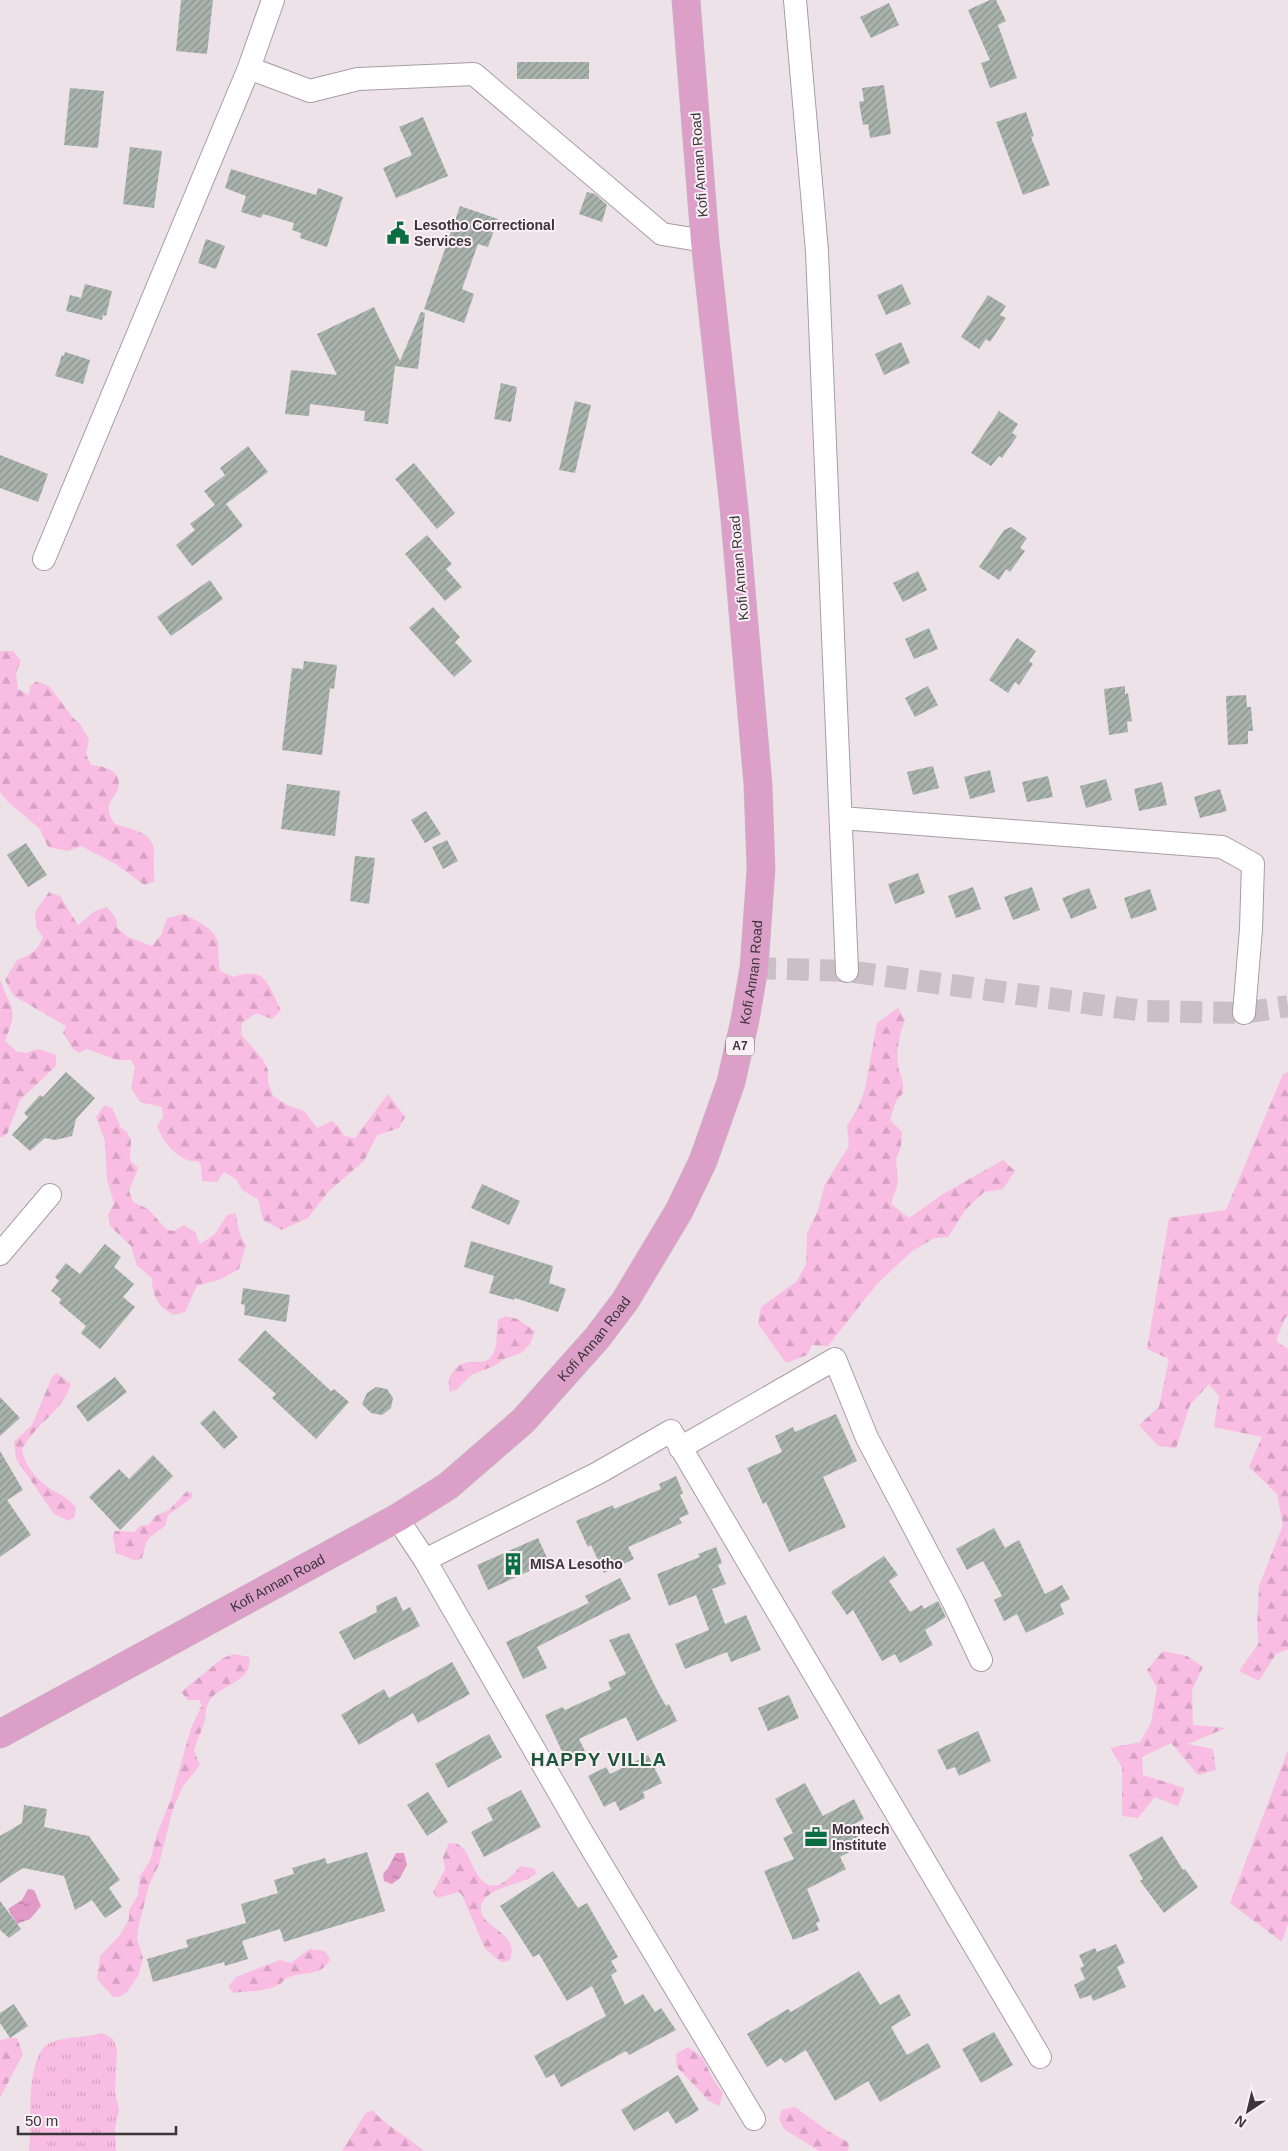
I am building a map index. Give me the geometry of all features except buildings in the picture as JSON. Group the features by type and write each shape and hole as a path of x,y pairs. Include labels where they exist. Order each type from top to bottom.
{"main road":[{"name":"Kofi Annan Road","path":"0,1734 397,1518 448,1486 523,1421 597,1338 651,1260 679,1211 703,1161 731,1082 754,968 760,850 758,785 734,508 705,241 686,0"}],"street":[{"path":"44,559 249,68 273,0"},
{"path":"795,0 817,251 846,971"},
{"path":"249,68 310,92 358,79 474,74 662,234 705,241"},
{"path":"841,818 1222,847 1254,864 1244,1013"},
{"path":"0,1254 50,1194"},
{"path":"680,1448 835,1359 867,1438 949,1592 981,1660"},
{"path":"425,1560 598,1473 671,1431 1040,2057"},
{"path":"397,1518 425,1560 583,1834 754,2118"}],"green space":[{"path":"0,651 13,651 21,661 16,673 18,689 29,695 30,686 37,681 50,687 73,718 80,724 89,740 86,754 91,765 107,768 118,778 118,789 109,806 110,816 115,824 140,832 150,840 154,853 155,881 144,885 116,864 81,846 68,851 48,847 40,829 8,802 0,792"},
{"path":"49,892 60,896 78,925 95,911 107,907 116,918 117,928 128,937 152,946 161,935 167,918 184,914 204,925 213,933 218,943 220,971 234,977 245,974 260,976 270,986 281,1010 272,1019 256,1013 242,1023 241,1034 263,1060 268,1070 268,1082 273,1096 289,1106 304,1111 317,1128 332,1121 340,1128 344,1136 355,1138 388,1094 405,1117 399,1128 377,1135 364,1161 328,1192 308,1218 282,1230 263,1220 258,1199 242,1190 236,1179 224,1172 217,1182 202,1181 201,1165 198,1161 185,1159 173,1151 163,1139 157,1126 163,1117 162,1107 140,1102 131,1088 135,1067 131,1060 117,1060 87,1049 79,1053 73,1049 63,1033 66,1026 14,996 5,980 17,960 33,952 41,942 43,937 36,927 35,912"},
{"path":"0,980 11,1004 13,1015 5,1041 17,1052 27,1053 38,1049 56,1055 56,1066 20,1100 7,1134 3,1137 0,1137"},
{"path":"898,1008 905,1020 899,1038 898,1051 898,1064 903,1093 896,1101 890,1120 902,1132 901,1146 896,1160 898,1183 891,1204 909,1218 943,1194 1003,1160 1015,1171 1003,1189 984,1192 966,1209 948,1237 934,1238 911,1252 876,1285 828,1346 812,1345 807,1355 786,1363 758,1324 761,1307 797,1281 806,1264 807,1234 818,1210 825,1184 849,1146 847,1126 859,1106 865,1089 877,1023"},
{"path":"1288,1072 1288,1316 1285,1318 1276,1341 1288,1349 1288,1649 1276,1654 1259,1681 1239,1671 1259,1643 1257,1628 1259,1586 1283,1525 1277,1494 1249,1467 1262,1437 1214,1427 1219,1396 1209,1384 1190,1405 1176,1448 1158,1446 1139,1425 1159,1407 1169,1359 1147,1349 1169,1218 1226,1210 1283,1074"},
{"path":"105,1105 112,1108 121,1128 127,1132 131,1140 130,1160 138,1168 129,1191 133,1202 148,1209 167,1230 174,1231 184,1225 195,1232 200,1244 215,1234 227,1215 236,1213 240,1233 246,1245 239,1269 221,1279 197,1286 185,1312 174,1315 160,1305 153,1290 152,1278 137,1266 131,1246 110,1226 108,1215 114,1203 107,1180 105,1141 96,1117"},
{"path":"506,1316 517,1319 535,1331 530,1344 521,1353 471,1375 456,1390 450,1392 449,1380 457,1367 468,1362 487,1360 493,1354 496,1345 498,1320"},
{"path":"57,1373 71,1384 68,1392 59,1406 36,1430 22,1449 29,1468 38,1479 69,1500 76,1508 74,1517 69,1521 54,1514 16,1459 14,1442 32,1425 52,1377"},
{"path":"187,1491 192,1493 193,1497 168,1515 165,1526 150,1537 146,1543 142,1558 136,1561 116,1553 113,1536 115,1531 134,1532 140,1526 149,1525 155,1516 169,1510"},
{"path":"1163,1651 1187,1656 1203,1667 1192,1690 1193,1725 1226,1728 1188,1744 1213,1749 1216,1770 1198,1775 1171,1743 1142,1757 1143,1775 1185,1788 1178,1806 1155,1797 1138,1818 1122,1816 1122,1767 1110,1748 1140,1742 1151,1723 1157,1688 1147,1670"},
{"path":"234,1654 249,1657 247,1672 236,1682 215,1695 208,1703 204,1723 194,1751 200,1765 183,1786 173,1809 159,1864 149,1885 139,1924 137,1939 143,1958 139,1974 127,1992 119,1997 113,1997 97,1979 100,1956 120,1935 129,1919 129,1910 138,1895 140,1876 150,1861 157,1834 171,1799 191,1728 202,1705 199,1700 188,1700 181,1692 223,1658"},
{"path":"1288,1750 1288,1923 1282,1942 1230,1903"},
{"path":"449,1843 458,1844 464,1849 479,1877 490,1885 504,1882 521,1866 535,1869 536,1874 530,1878 491,1893 482,1903 481,1911 484,1918 510,1943 512,1951 509,1961 501,1962 485,1949 459,1892 437,1898 433,1892 445,1869 443,1857"},
{"path":"310,1949 325,1951 330,1959 327,1965 317,1971 295,1975 275,1987 263,1990 233,1993 228,1987 236,1977 280,1960 291,1963"},
{"path":"102,2033 113,2039 117,2049 115,2092 119,2110 115,2128 116,2151 29,2151 33,2074 43,2049 58,2040"},
{"path":"17,2038 23,2054 0,2098 0,2040"},
{"path":"688,2047 702,2057 713,2079 723,2093 719,2106 709,2101 677,2067 676,2054"},
{"path":"795,2107 828,2131 849,2143 848,2151 819,2151 784,2129 779,2119 782,2110"},
{"path":"372,2110 424,2151 342,2151 365,2114"}],"water":[{"path":"396,1853 404,1853 407,1865 400,1878 392,1884 384,1881 383,1874"},
{"path":"28,1889 34,1890 41,1906 30,1919 17,1924 8,1909 22,1900"}],"tunnel":[{"path":"754,968 847,971 1144,1011 1244,1013 1288,1006"}],"place":[{"name":"Lesotho Correctional Services","path":"398,233"},
{"name":"MISA Lesotho","path":"513,1564"},
{"name":"Montech Institute","path":"816,1837"}],"district":[{"name":"HAPPY VILLA","path":"599,1759"}]}
